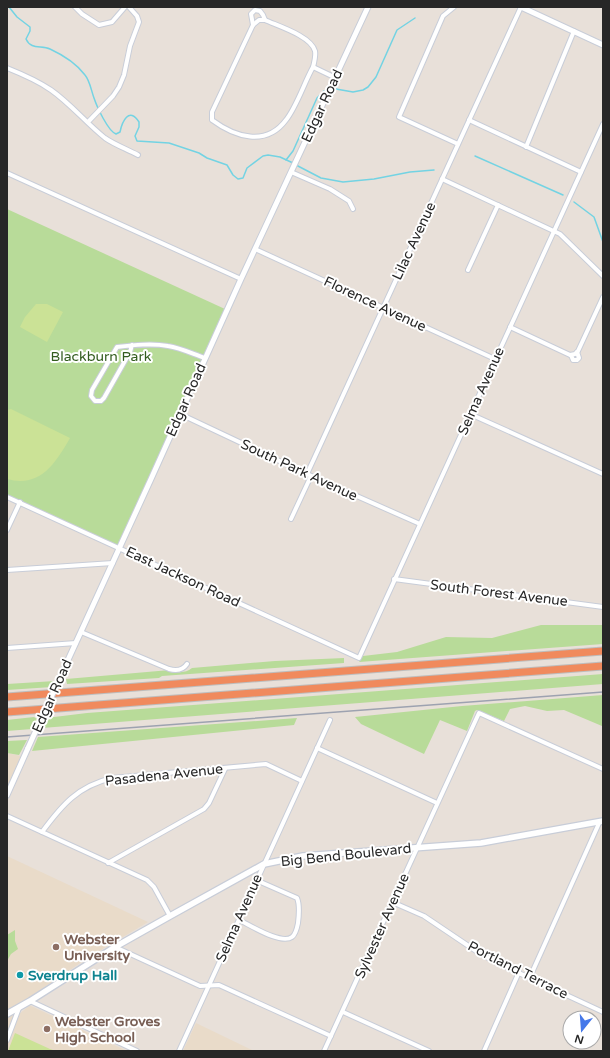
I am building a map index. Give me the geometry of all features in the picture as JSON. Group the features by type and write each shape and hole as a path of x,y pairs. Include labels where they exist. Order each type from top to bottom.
{"highway":[{"path":"7,697 603,651"},
{"path":"7,712 603,666"}],"main road":[{"name":"Big Bend Boulevard","path":"7,1014 115,947 264,864 303,856 481,843 602,821"}],"street":[{"path":"75,7 82,14 99,24 112,22 125,7"},
{"path":"88,122 106,104 119,87 124,75 130,46 139,22 137,16 129,7"},
{"name":"Edgar Road","path":"7,795 120,548 240,279 336,78 368,7"},
{"path":"454,7 443,16 399,117 458,144"},
{"path":"521,7 603,45"},
{"name":"Lilac Avenue","path":"291,519 383,308 521,7"},
{"path":"253,25 251,14 255,10 260,11 265,20"},
{"path":"260,20 265,20 297,34 308,41 315,51 313,67 287,119 280,127 272,132 257,137 250,137 230,131 216,123 212,120 212,112 253,25 260,20"},
{"path":"526,147 574,31"},
{"path":"313,67 336,78"},
{"path":"7,68 31,78 52,91 105,137 115,144 138,155"},
{"path":"469,120 581,172"},
{"name":"Selma Avenue","path":"359,658 494,359 603,124"},
{"path":"294,167 349,201 353,208"},
{"path":"7,173 240,279"},
{"path":"442,179 554,230 603,276"},
{"path":"468,270 498,205"},
{"name":"Florence Avenue","path":"254,249 494,359"},
{"path":"510,327 574,354 603,297"},
{"path":"132,345 130,352 104,398 101,401 95,400 91,396 92,390 118,347 132,345 152,344 170,346 205,358"},
{"name":"South Park Avenue","path":"180,414 309,475 420,524"},
{"path":"470,414 603,474"},
{"name":"East Jackson Road","path":"7,497 359,658"},
{"path":"7,530 20,502"},
{"path":"7,570 113,563"},
{"name":"South Forest Avenue","path":"394,579 603,607"},
{"path":"81,632 169,669 179,670 184,668 187,664"},
{"path":"7,648 76,643"},
{"name":"Sylvester Avenue","path":"324,1051 479,713 603,769"},
{"name":"Selma Avenue","path":"179,1051 330,720"},
{"path":"317,748 437,803"},
{"name":"Pasadena Avenue","path":"42,832 70,799 87,787 100,781 112,778 225,769 266,764 302,781"},
{"path":"108,863 204,809 209,803 225,769"},
{"path":"7,816 151,883 170,916"},
{"path":"530,977 602,821"},
{"path":"239,920 281,939 290,938 296,931 299,902 297,898 256,880"},
{"name":"Portland Terrace","path":"392,902 424,916 479,953 603,1012"},
{"path":"115,947 200,986 220,985 331,1036"},
{"path":"484,1051 519,972"},
{"path":"30,1001 137,1051"},
{"path":"7,1040 18,1008"},
{"path":"343,1012 429,1051"}],"shaded area":[{"path":"7,753 21,756 7,788"},
{"name":"Webster University","path":"7,856 148,922 86,959 18,1005 7,1033"},
{"name":"Webster Groves High School","path":"29,1006 127,1051 7,1051 7,1044 18,1015"},
{"name":"Webster Groves High School","path":"196,1023 254,1051 183,1051"}],"green space":[{"name":"Blackburn Park","path":"7,209 225,309 119,546 7,495"},
{"path":"36,304 47,304 63,312 47,342 20,327 25,317"},
{"path":"11,409 70,438 52,465 45,472 29,480 19,481 7,479 7,410"},
{"path":"541,625 603,625 603,644 359,662 363,656 397,652 446,637 492,638"},
{"path":"344,658 344,663 162,676 159,678 67,684 66,679 170,670 184,672 192,668 275,661"},
{"path":"603,674 603,684 42,728 46,718 87,713"},
{"path":"55,681 52,687 7,690 7,684"},
{"path":"603,695 603,733 602,726 564,710 547,711 525,706 510,709 504,721 477,710 475,711 467,731 440,720 424,754 361,724 355,717 462,706"},
{"path":"34,717 37,719 32,729 7,731 7,720"},
{"path":"297,718 294,725 32,751 38,737"},
{"path":"27,740 19,755 7,753 7,741"},
{"path":"15,930 15,941 18,949 11,954 7,961 7,935"},
{"path":"15,1033 50,1049 53,1050 8,1051"}],"waterway":[{"path":"9,7 17,17 30,27 30,31 26,39 31,45 55,51 78,67 85,75 95,102 103,118 116,134 120,132 126,117 132,115 139,122 139,127 135,136 137,141 169,143 199,153 207,158 227,165 233,175 238,179 243,178 247,168 263,156 268,155 280,157 293,163"},
{"path":"336,89 353,92 363,90 368,87 376,77 397,30 415,18"},
{"path":"286,160 293,151 317,98 324,91"},
{"path":"475,156 563,195"},
{"path":"296,165 321,178 343,182 434,170"},
{"path":"574,202 594,217 603,242"}],"railway":[{"path":"7,737 603,692"}],"place":[{"name":"Webster University","path":"56,947"},
{"name":"Sverdrup Hall","path":"20,975"},
{"name":"Webster Groves High School","path":"47,1029"}]}
